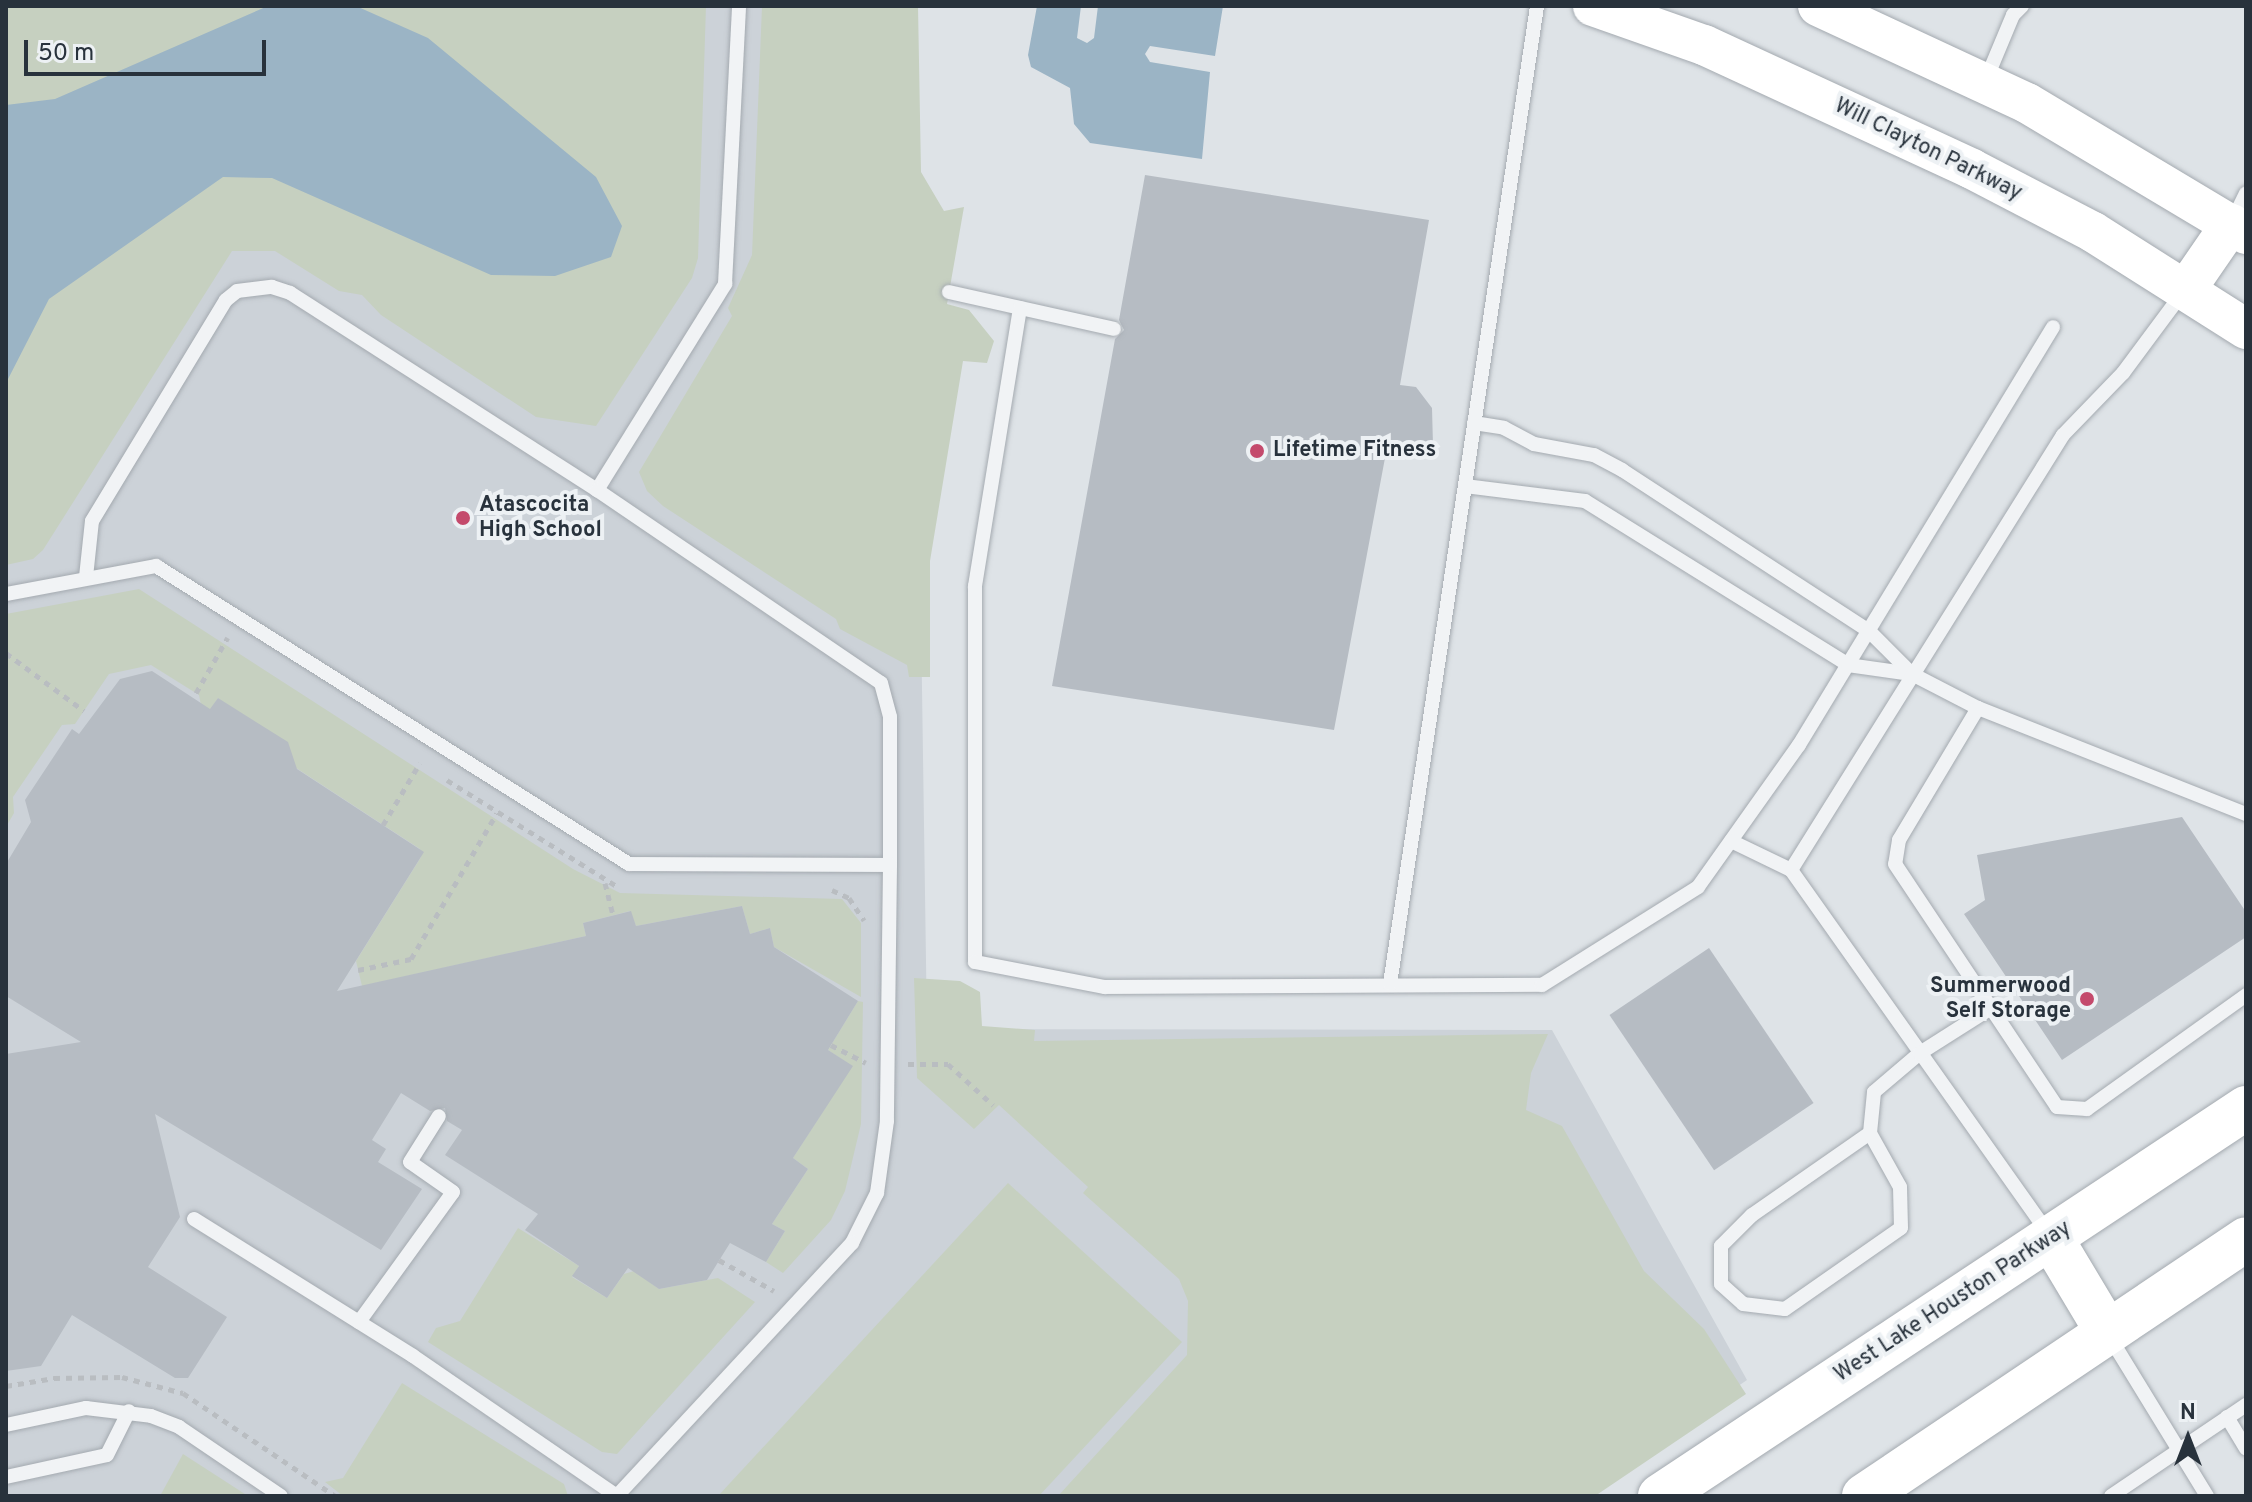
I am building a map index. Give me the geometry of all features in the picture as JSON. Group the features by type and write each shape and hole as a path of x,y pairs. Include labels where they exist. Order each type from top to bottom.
{"main road":[{"name":"Will Clayton Parkway","path":"1593,6 1704,45 1958,163 2187,288 2246,329"},
{"path":"1818,6 1985,82 2241,217 2187,288"},
{"name":"West Lake Houston Parkway","path":"1660,1496 2246,1108"},
{"path":"2051,1238 2106,1330"},
{"path":"1864,1496 2106,1330 2246,1239"}],"lane":[{"path":"597,490 725,284 739,6"},
{"path":"1390,984 1537,6"},
{"path":"1985,82 2013,15 2022,6"},
{"path":"86,577 92,521 226,300 254,286 290,293 597,490 881,683 890,717 884,1165 873,1204 852,1243 617,1496 359,1322 194,1219"},
{"path":"1791,870 2063,435 2123,373 2187,288"},
{"path":"949,292 1114,329"},
{"path":"1020,308 975,586 975,962 1105,987 1542,985 1698,887 1848,665 2053,327"},
{"path":"1474,423 1504,428 1534,444 1594,455 1869,631 1912,674 1978,708 2246,814"},
{"path":"1465,486 1585,501 1848,665 1912,674"},
{"path":"6,594 156,566 629,864 890,865"},
{"path":"1978,708 1899,840 1895,864 2057,1107 2087,1109 2246,995"},
{"path":"1731,841 1791,870 2051,1238"},
{"path":"1870,1133 1752,1215 1721,1246 1721,1284 1743,1304 1785,1309 1901,1228 1900,1187 1870,1133 1874,1092 1920,1053 1991,1008"},
{"path":"359,1322 453,1192 410,1162 439,1116"},
{"path":"2106,1330 2207,1496"},
{"path":"2111,1496 2129,1491 2178,1448 2246,1405"},
{"path":"6,1425 86,1408 129,1411 179,1427 281,1496"},
{"path":"6,1477 107,1455 129,1411"},
{"path":"2227,1417 2246,1449"}],"path":[{"path":"196,693 240,619"},
{"path":"214,630 240,647"},
{"path":"6,653 84,711"},
{"path":"407,755 605,882 621,888"},
{"path":"383,825 420,763"},
{"path":"358,970 411,959 497,813"},
{"path":"605,882 613,915"},
{"path":"816,889 849,898 867,929"},
{"path":"831,1045 866,1063 948,1064 993,1105"},
{"path":"866,1048 866,1076"},
{"path":"719,1260 774,1291"},
{"path":"763,1301 784,1280"}],"shaded area":[{"name":"Atascocita High School","path":"6,6 912,6 927,1029 1552,1030 1747,1380 1577,1496 6,1496"}],"green space":[{"path":"6,6 706,6 698,258 692,278 596,426 536,417 381,315 362,295 339,291 275,251 232,251 43,550 33,559 6,565"},
{"path":"762,6 918,6 921,172 944,211 964,207 947,304 969,310 994,341 987,363 963,361 930,561 930,677 909,677 907,665 840,629 836,619 663,506 647,491 639,472 732,316 728,308 752,255"},
{"path":"139,589 573,869 620,893 842,899 861,923 861,997 774,947 770,928 750,934 742,906 636,926 630,911 583,923 586,936 362,986 356,961 421,857 420,849 287,762 218,698 204,720 199,695 151,665 109,674 75,724 62,725 13,797 14,813 6,827 6,614"},
{"path":"914,978 960,981 980,992 982,1026 1035,1030 1034,1041 1548,1034 1531,1073 1526,1110 1562,1126 1644,1271 1704,1329 1746,1394 1595,1496 1058,1496 1187,1355 1188,1301 1179,1279 1083,1193 1088,1187 999,1105 974,1129 917,1078"},
{"path":"858,1001 863,1002 861,1124 845,1191 831,1220 783,1273 766,1262 785,1231 772,1224 808,1169 793,1158 852,1066 828,1050"},
{"path":"1008,1183 1182,1342 1039,1496 718,1496"},
{"path":"518,1228 579,1266 572,1277 607,1298 624,1274 634,1271 659,1289 718,1278 755,1302 617,1454 602,1452 428,1342 436,1328 460,1321"},
{"path":"402,1383 564,1484 568,1496 343,1496 325,1482 343,1478"},
{"path":"183,1454 248,1496 160,1496"}],"water":[{"path":"268,6 356,6 428,38 596,177 622,226 611,257 555,276 491,275 272,178 223,177 49,299 6,383 6,105 55,99"},
{"path":"1037,6 1081,6 1077,38 1087,43 1094,38 1098,6 1223,6 1215,56 1150,46 1145,54 1150,62 1210,72 1202,159 1090,143 1074,124 1070,88 1031,67 1028,55"}],"building":[{"name":"Lifetime Fitness","path":"1145,175 1429,220 1400,385 1416,387 1432,408 1433,445 1402,459 1385,458 1334,730 1052,686 1115,339 1124,330 1119,320"},
{"path":"152,671 210,709 218,698 288,742 297,769 424,852 337,991 586,936 583,923 631,911 636,926 742,906 750,934 770,928 774,947 858,1001 828,1050 853,1066 793,1158 808,1169 772,1224 785,1231 766,1262 730,1243 707,1280 659,1289 628,1268 607,1298 572,1276 579,1266 525,1230 538,1214 445,1155 462,1130 447,1121 445,1108 430,1111 401,1093 372,1140 386,1149 378,1162 422,1189 381,1250 155,1114 180,1217 148,1267 227,1317 188,1378 175,1378 72,1315 41,1366 6,1371 6,1054 81,1042 6,996 6,864 31,822 25,800 72,729 79,734 120,679"},
{"name":"Summerwood Self Storage","path":"2182,817 2246,912 2246,937 2062,1060 1964,914 1985,900 1977,855"},
{"path":"1709,948 1814,1103 1714,1170 1610,1015"}],"place":[{"name":"Lifetime Fitness","path":"1257,451"},
{"name":"Atascocita High School","path":"463,518"},
{"name":"Summerwood Self Storage","path":"2087,999"}]}
